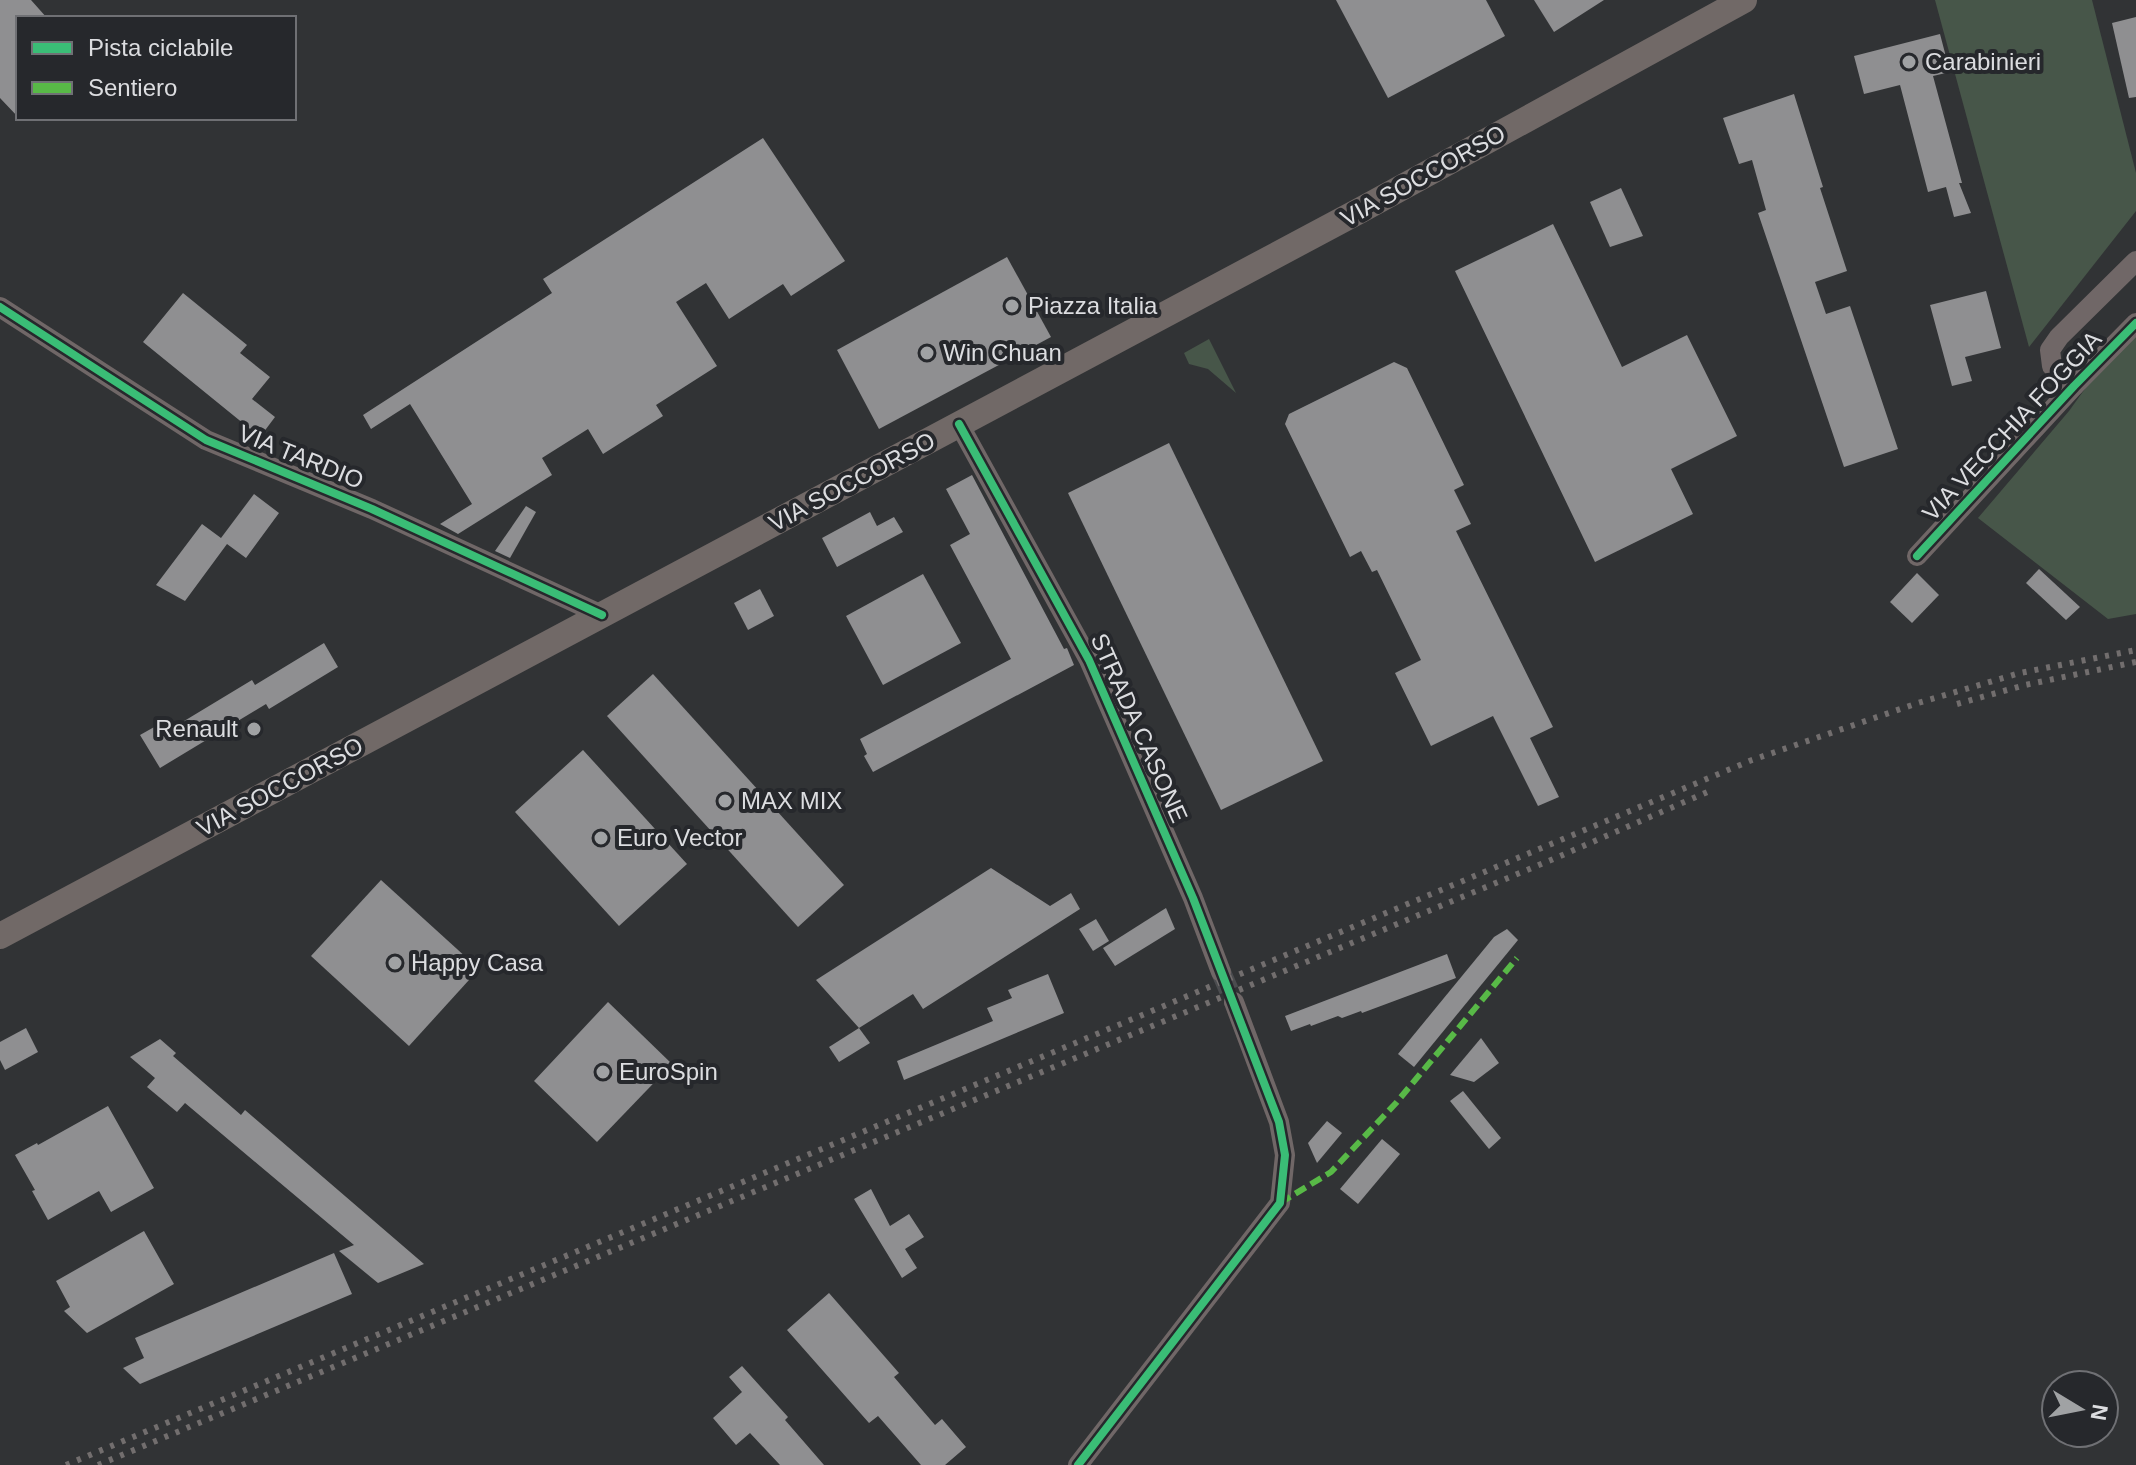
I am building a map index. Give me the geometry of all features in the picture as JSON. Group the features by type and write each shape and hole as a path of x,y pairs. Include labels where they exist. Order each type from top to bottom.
{"main road":[{"name":"VIA SOCCORSO","path":"0,936 1359,211 1744,0"}],"street":[{"name":"VIA VECCHIA FOGGIA","path":"2074,386 2052,366 2050,350 2059,337 2136,261"},
{"name":"VIA TARDIO","path":"0,307 206,440 372,509 602,615"},
{"name":"VIA VECCHIA FOGGIA","path":"1917,556 2136,323"},
{"name":"STRADA CASONE","path":"959,424 1089,660 1193,898 1221,972"},
{"path":"1078,1465 1280,1203 1285,1155 1279,1122 1234,1002"}],"green space":[{"path":"1935,0 2092,0 2136,173 2136,211 2029,347"},
{"path":"2136,332 2136,614 2108,619 1978,518 2069,411 2092,379"},
{"path":"1209,339 1236,393 1208,369 1189,364 1184,353"}],"building":[{"path":"0,0 31,0 45,16 16,16 16,115 0,98"},
{"path":"1336,0 1486,0 1505,36 1388,98"},
{"path":"1534,0 1604,0 1554,32"},
{"path":"2136,17 2136,97 2129,98 2112,23"},
{"path":"1940,34 1950,72 1933,76 1962,183 1959,183 1971,213 1954,217 1946,187 1928,192 1900,85 1864,94 1854,56"},
{"path":"1794,94 1847,271 1815,282 1826,314 1850,306 1898,449 1844,467 1758,213 1766,210 1752,160 1739,164 1723,118"},
{"path":"763,138 845,261 791,296 783,284 729,319 706,283 676,302 717,366 656,405 663,416 603,454 588,429 542,458 552,475 458,534 440,524 472,504 410,404 371,429 363,415 552,293 543,279"},
{"path":"1621,188 1643,236 1610,247 1590,202"},
{"path":"1553,224 1622,367 1687,335 1737,436 1671,469 1693,514 1595,562 1455,271"},
{"name":"Win Chuan","path":"1007,257 1051,337 879,429 837,350"},
{"path":"1986,291 2001,348 1965,357 1972,381 1952,386 1930,305"},
{"path":"183,293 247,345 240,353 270,377 252,399 275,417 260,437 143,342"},
{"path":"1394,362 1407,368 1464,485 1454,490 1471,524 1456,531 1553,727 1530,738 1559,797 1538,806 1493,716 1431,746 1395,673 1421,660 1377,570 1372,572 1361,551 1350,557 1285,424 1289,414"},
{"path":"1169,443 1323,761 1221,810 1068,493"},
{"path":"972,475 1074,665 873,772 864,756 867,754 860,739 1011,659 950,545 970,534 946,489"},
{"path":"254,494 279,513 246,558 227,544 185,601 156,585 202,524 221,538"},
{"path":"526,506 536,512 510,558 495,551"},
{"path":"870,512 877,526 894,517 903,532 837,567 822,538"},
{"path":"2039,569 2080,607 2066,620 2026,583"},
{"path":"1917,573 1939,595 1912,623 1890,602"},
{"path":"923,574 961,643 883,685 846,616"},
{"path":"760,589 774,616 748,630 734,603"},
{"path":"324,643 338,667 269,709 266,704 160,768 140,735 156,726 161,735 252,680 255,685"},
{"name":"MAX MIX","path":"653,674 844,885 798,927 607,716"},
{"name":"Euro Vector","path":"583,750 687,864 619,926 515,812"},
{"path":"991,868 1050,906 1071,893 1080,909 923,1009 913,994 859,1028 816,980"},
{"name":"Happy Casa","path":"381,880 479,969 409,1046 311,956"},
{"path":"1166,908 1175,929 1115,966 1103,948"},
{"path":"1096,919 1109,941 1093,951 1079,929"},
{"path":"1507,929 1518,940 1414,1067 1398,1054 1494,937"},
{"path":"1447,954 1456,978 1362,1013 1342,1018 1338,1016 1291,1031 1285,1016"},
{"path":"1048,974 1064,1013 904,1080 897,1061 993,1021 987,1008 1012,998 1008,990"},
{"name":"EuroSpin","path":"608,1002 672,1064 597,1142 534,1081"},
{"path":"26,1028 38,1052 5,1070 0,1060 0,1042"},
{"path":"859,1028 870,1043 839,1062 829,1047"},
{"path":"1481,1038 1499,1063 1474,1082 1450,1075"},
{"path":"160,1039 176,1053 173,1056 241,1115 245,1110 424,1264 378,1283 339,1251 354,1245 185,1103 177,1112 147,1087 155,1078 130,1057"},
{"path":"1463,1091 1501,1138 1489,1149 1450,1101"},
{"path":"108,1106 154,1188 111,1212 99,1191 48,1220 15,1155"},
{"path":"1327,1121 1342,1133 1317,1163 1308,1143"},
{"path":"1382,1139 1400,1154 1358,1204 1340,1189"},
{"path":"871,1189 890,1226 909,1214 924,1237 905,1249 917,1268 902,1278 854,1199"},
{"path":"144,1231 174,1284 87,1333 64,1311 70,1307 56,1281"},
{"path":"334,1253 352,1294 140,1384 123,1368 144,1358 135,1338"},
{"path":"829,1293 899,1373 894,1377 935,1425 942,1419 966,1447 945,1465 921,1465 878,1416 869,1423 787,1330"},
{"path":"742,1366 788,1417 785,1420 824,1465 780,1465 750,1433 736,1445 713,1418 742,1392 729,1377"}],"tunnel":[{"path":"1221,972 1234,1002"}],"railway":[{"path":"66,1465 1752,760 1918,703 2020,673 2136,650"},
{"path":"1957,704 2025,685 2136,662"},
{"path":"98,1465 1551,860 1712,790"}],"marked path":[{"path":"1280,1203 1331,1172 1396,1103 1517,958"}],"cycle path":[{"path":"0,307 206,440 372,509 602,615"},
{"path":"1917,556 2136,323"},
{"path":"959,424 1089,660 1193,898 1279,1122 1285,1155 1280,1203 1078,1465"}],"place":[{"name":"Carabinieri","path":"1909,62"},
{"name":"Piazza Italia","path":"1012,306"},
{"name":"Win Chuan","path":"927,353"},
{"name":"Renault","path":"254,729"},
{"name":"MAX MIX","path":"725,801"},
{"name":"Euro Vector","path":"601,838"},
{"name":"Happy Casa","path":"395,963"},
{"name":"EuroSpin","path":"603,1072"}]}
